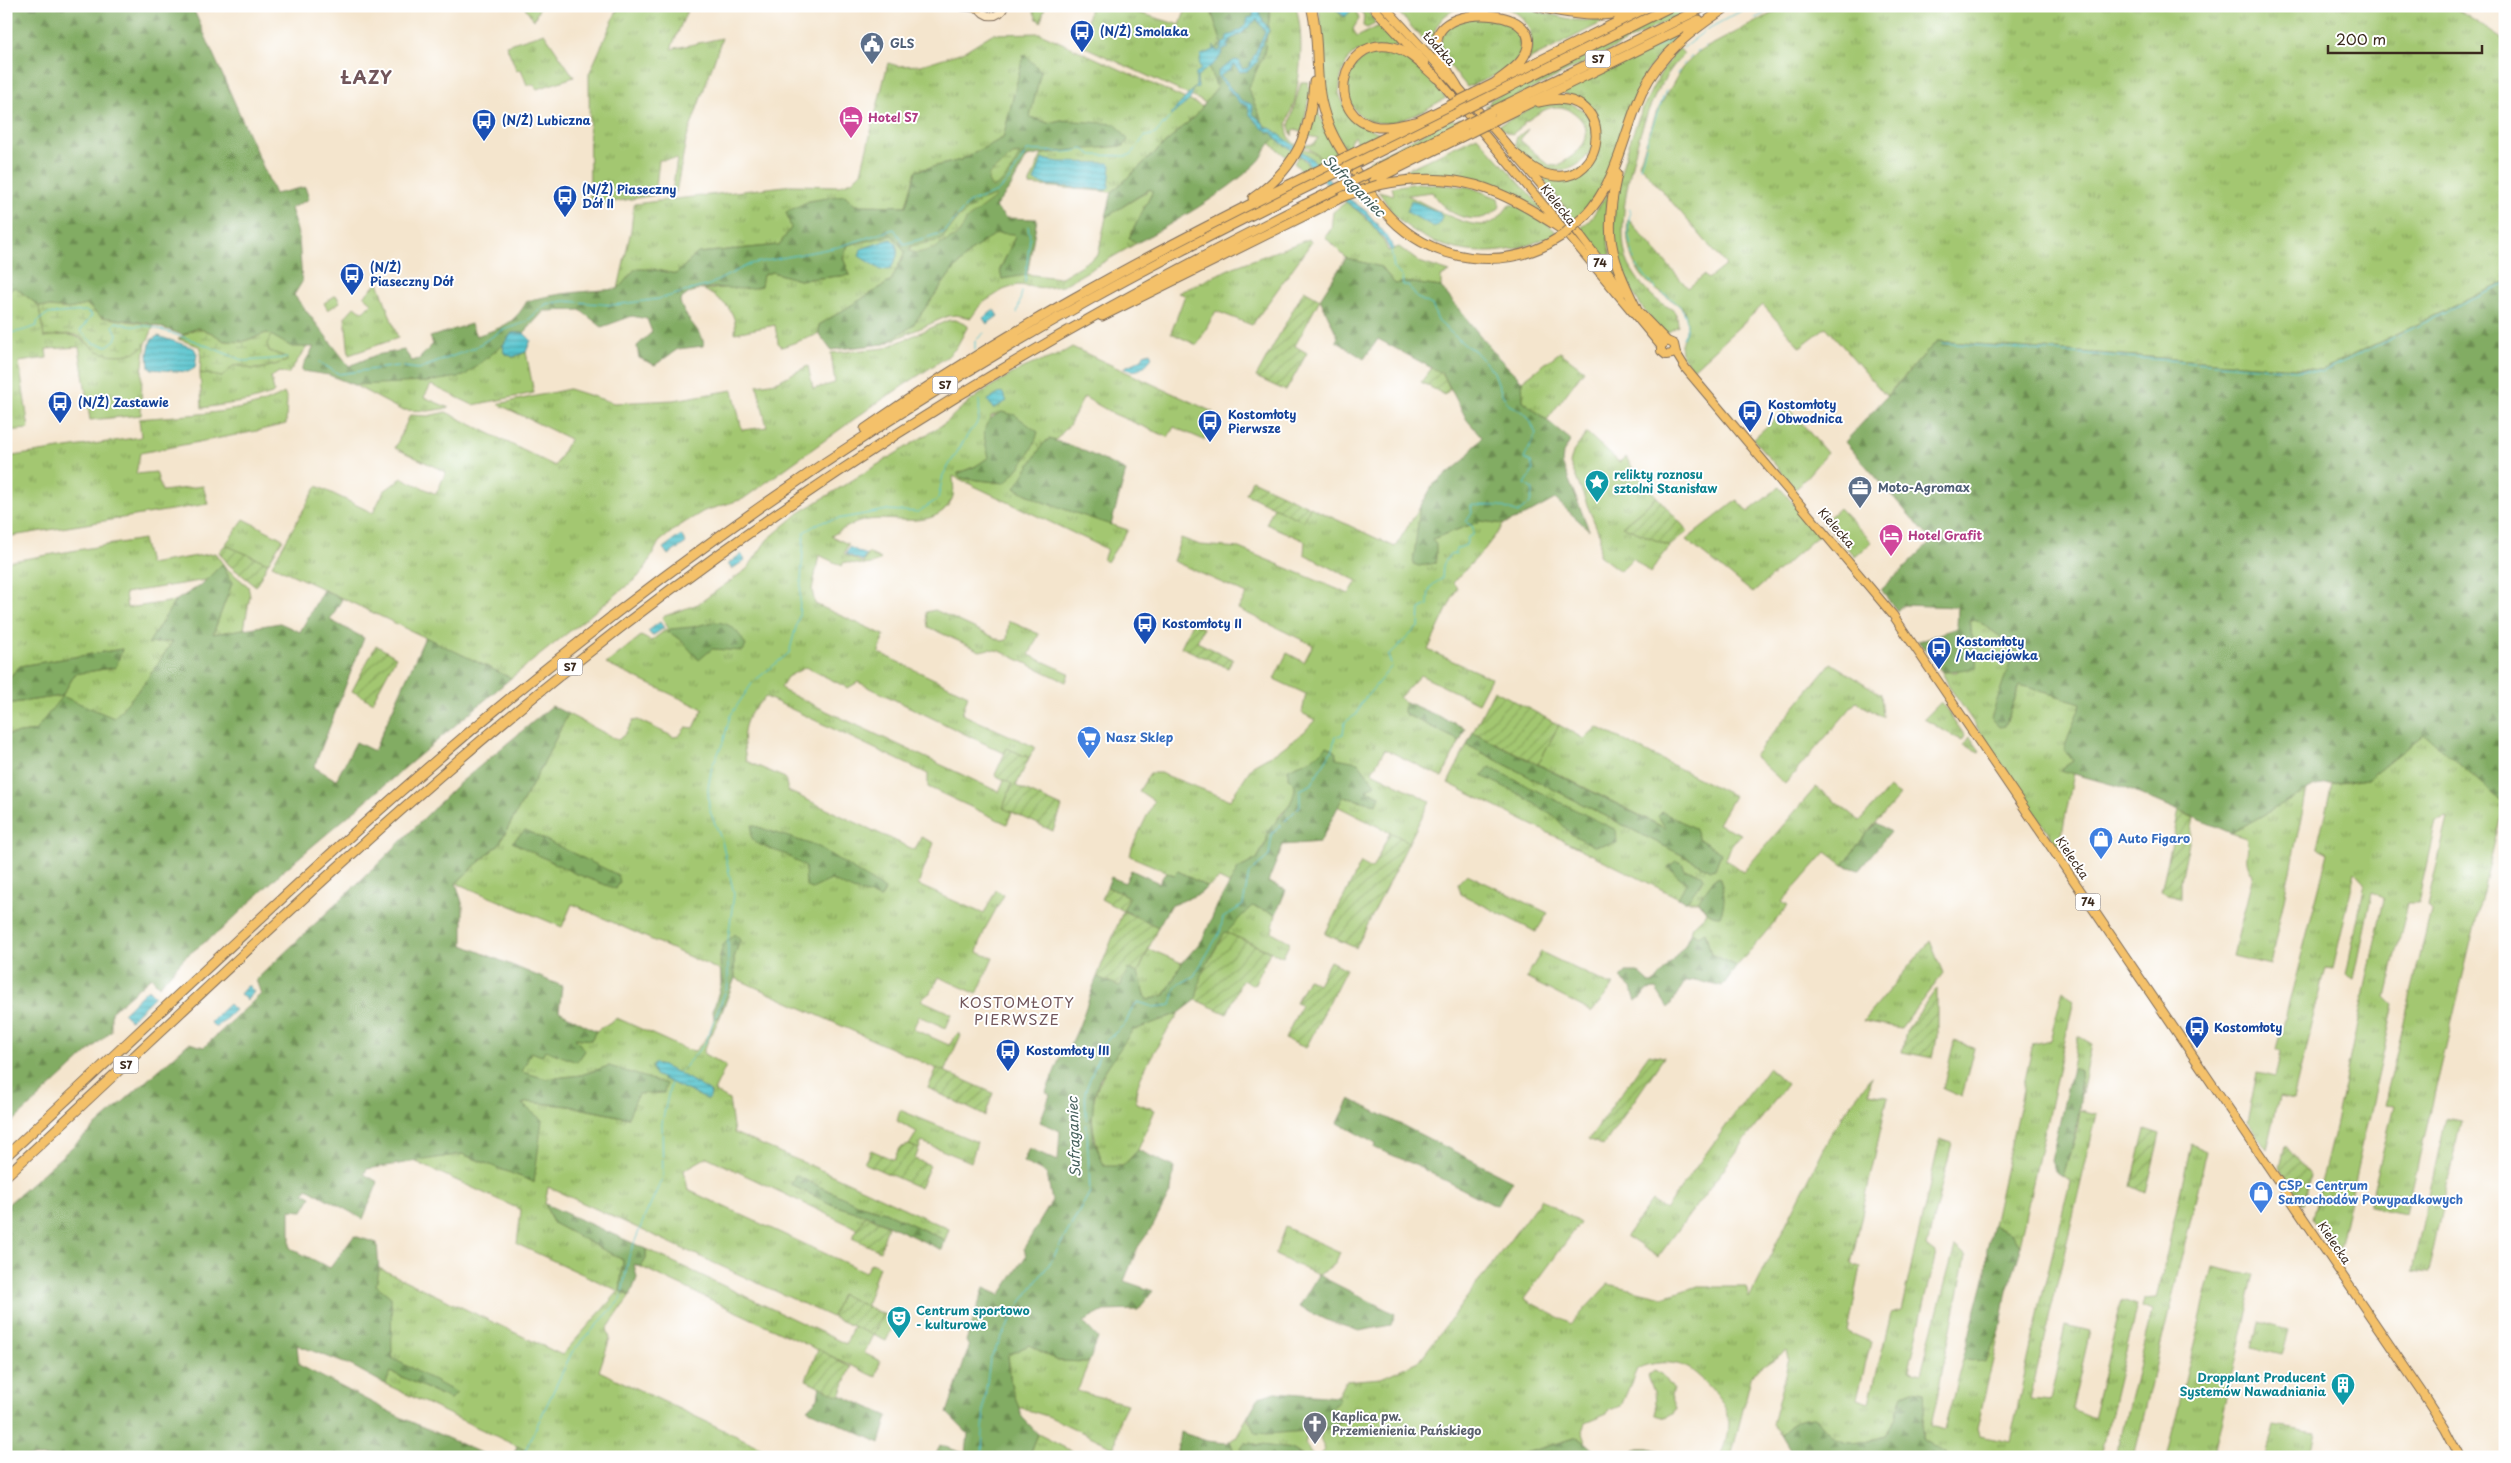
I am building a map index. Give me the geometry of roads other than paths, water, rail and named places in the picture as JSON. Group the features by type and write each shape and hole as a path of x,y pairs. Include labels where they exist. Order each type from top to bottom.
{"highway":[{"path":"1311,6 1314,20 1321,102 1333,137 1379,204 1403,229 1434,248 1474,258 1511,256 1548,244 1569,230 1585,216 1605,188 1623,146 1642,91 1660,62 1685,36 1728,7"},
{"path":"1536,6 1571,15 1597,16 1649,6"},
{"path":"801,478 849,440 917,392 990,346 1117,273 1649,6"},
{"name":"S7","path":"6,1156 378,811 463,736 628,603 801,478 1016,342 1191,245 1672,6"},
{"name":"S7","path":"6,1176 404,808 578,660 689,576 788,505 923,416 1058,335 1175,270 1304,205 1374,180 1706,6"},
{"path":"1472,128 1728,7"},
{"path":"1457,86 1441,58 1437,42 1441,28 1447,20 1458,12 1467,10 1503,11 1513,15 1525,29 1528,38 1524,54 1516,66 1495,83"},
{"path":"1416,122 1381,127 1366,123 1358,118 1350,110 1344,97 1343,83 1347,69 1355,58 1364,51 1375,47 1389,47 1408,54 1437,78"},
{"path":"1224,218 1275,182 1292,160 1306,134 1311,114 1316,57"},
{"path":"1514,153 1543,173 1565,175 1585,164 1596,143 1594,121 1588,112 1577,102 1566,98 1556,98 1522,106"},
{"path":"1623,146 1611,200 1609,237 1616,267 1636,308"},
{"path":"1058,335 1110,312 1374,180 1451,180 1476,184 1510,197 1563,230"}],"main road":[{"path":"960,6 978,7"},
{"name":"Łódzka","path":"1372,6 1437,78"},
{"name":"Łódzka","path":"1384,6 1457,86"},
{"path":"1388,6 1396,18"},
{"name":"Kielecka","path":"1437,78 1472,128 1664,343"},
{"name":"74","path":"1457,86 1514,153"},
{"name":"Kielecka","path":"1514,153 1563,212 1664,343"},
{"name":"74","path":"1664,343 1673,343 1673,353 1663,353 1664,343"},
{"name":"Kielecka","path":"1673,353 1893,615 2421,1391 2445,1428 2460,1457"}],"street":[{"path":"978,7 984,14 990,16 998,15 1004,6"}],"water":[{"path":"1254,6 1259,6 1260,16 1269,30 1260,50 1258,61 1248,71 1240,72 1234,64 1231,69 1220,76 1241,100 1251,104 1252,113 1265,127 1272,129 1311,158 1341,193 1366,211 1387,236 1394,249 1390,250 1384,239 1364,215 1334,193 1305,159 1276,139 1273,133 1263,129 1250,115 1248,106 1240,103 1218,77 1218,71 1235,60 1239,61 1242,69 1248,68 1265,32 1257,19 1240,35 1231,39 1227,46 1229,48 1223,50 1221,56 1198,76 1198,87 1193,90 1196,86 1196,73 1201,69 1199,65 1201,55 1214,50 1214,45 1216,51 1220,51 1223,43 1226,42 1227,36 1243,27 1248,18 1253,17"},
{"path":"1332,6 1354,6 1354,7 1345,17"},
{"path":"1192,90 1191,98 1173,115 1171,114"},
{"path":"1042,159 1059,162 1109,163 1111,165 1109,187 1106,190 1046,185 1034,181"},
{"path":"1411,200 1440,213 1442,217 1439,224 1434,227 1407,212"},
{"path":"891,239 897,249 897,257 891,268 881,270 859,256 861,249"},
{"path":"994,310 998,316 987,324 983,318"},
{"path":"512,333 524,333 531,340 526,352 513,357 504,353 503,345"},
{"path":"158,336 194,348 197,354 195,368 188,372 152,369 149,367 148,353 151,340"},
{"path":"1150,352 1152,358 1141,369 1134,371 1123,368 1142,359 1144,354"},
{"path":"1002,392 1007,401 993,409 988,400"},
{"path":"681,535 686,543 668,555 663,548"},
{"path":"849,547 866,555 863,561 846,554"},
{"path":"741,554 745,560 732,569 728,564"},
{"path":"660,622 664,628 652,636 648,631"},
{"path":"248,985 254,992 247,1000 240,994"},
{"path":"148,989 155,996 130,1020 123,1013"},
{"path":"229,1004 235,1010 216,1028 210,1022"},
{"path":"655,1063 679,1073 709,1091 711,1094 708,1100 655,1075 652,1067"}],"waterway":[{"path":"1683,48 1706,30 1750,6"},
{"path":"1754,19 1778,6"},
{"path":"1640,55 1674,39"},
{"path":"1689,59 1692,56"},
{"path":"1640,168 1649,135 1666,90"},
{"path":"319,362 339,374 397,366 419,369 474,348 501,331 526,322 546,304 565,301 613,305 659,299 709,285 750,264 838,247 894,229 904,244 945,232 968,203 997,192 1008,181 1027,151 1067,152 1083,149 1092,155 1127,156 1132,154 1144,137 1155,134 1172,115"},
{"path":"1630,209 1628,233 1634,259"},
{"path":"1025,282 1030,237 1028,226"},
{"name":"Sufraganiec","path":"982,1457 984,1405 990,1359 1019,1305 1050,1263 1090,1192 1085,1092 1104,1043 1126,1023 1132,1008 1138,1002 1154,1007 1171,1005 1176,986 1194,976 1220,932 1223,918 1243,905 1249,873 1269,856 1272,834 1300,806 1300,790 1312,784 1331,751 1335,737 1343,734 1345,722 1357,714 1361,703 1392,666 1388,656 1419,626 1420,609 1428,605 1430,589 1442,579 1443,565 1449,555 1456,554 1456,549 1466,545 1468,537 1473,535 1473,527 1466,522 1472,513 1471,505 1500,506 1518,513 1530,503 1533,490 1525,484 1533,471 1531,462 1524,459 1536,434 1530,420 1521,411 1509,405 1502,394 1494,372 1474,350 1466,346 1438,321 1432,305 1417,298 1408,285 1403,285 1402,277 1394,268 1391,250"},
{"path":"1636,265 1656,289"},
{"path":"1942,343 2322,372 2505,284"},
{"path":"1017,313 1022,292"},
{"path":"1662,293 1674,301 1686,317 1687,324 1683,338"},
{"path":"6,305 11,308 12,319 7,330"},
{"path":"6,332 18,332 37,326 37,322 47,314 86,311 92,315 80,331 93,343 107,346 115,340 117,334 113,326 116,322 130,326 149,326 195,341 244,361 287,358"},
{"path":"975,350 975,341 984,333"},
{"path":"679,1073 705,1043 728,985 728,939 734,894 722,841 709,809 708,788 712,766 723,743 730,716 753,682 789,653 799,616 804,532 821,522 887,510 918,512 938,499 943,475 978,421 979,400"},
{"path":"522,1457 572,1352 621,1299 629,1256 663,1177 662,1123 671,1082"}],"place":[{"name":"(N/Ż) Smolaka","path":"1082,53"},
{"name":"GLS","path":"872,65"},
{"name":"Hotel S7","path":"851,139"},
{"name":"(N/Ż) Lubiczna","path":"484,142"},
{"name":"(N/Ż) Piaseczny Dół II","path":"565,218"},
{"name":"(N/Ż) Piaseczny Dół","path":"352,296"},
{"name":"(N/Ż) Zastawie","path":"60,424"},
{"name":"Kostomłoty / Obwodnica","path":"1750,433"},
{"name":"Kostomłoty Pierwsze","path":"1210,443"},
{"name":"relikty roznosu sztolni Stanisław","path":"1597,503"},
{"name":"Moto-Agromax","path":"1860,509"},
{"name":"Hotel Grafit","path":"1891,557"},
{"name":"Kostomłoty II","path":"1145,645"},
{"name":"Kostomłoty / Maciejówka","path":"1939,670"},
{"name":"Nasz Sklep","path":"1089,759"},
{"name":"Auto Figaro","path":"2101,860"},
{"name":"Kostomłoty","path":"2197,1049"},
{"name":"Kostomłoty III","path":"1008,1072"},
{"name":"CSP - Centrum Samochodów Powypadkowych","path":"2261,1214"},
{"name":"Centrum sportowo - kulturowe","path":"899,1339"},
{"name":"Dropplant Producent Systemów Nawadniania","path":"2343,1406"},
{"name":"Kaplica pw. Przemienienia Pańskiego","path":"1315,1445"}],"district":[{"name":"ŁAZY","path":"367,78"},
{"name":"KOSTOMŁOTY PIERWSZE","path":"1017,1012"}]}
